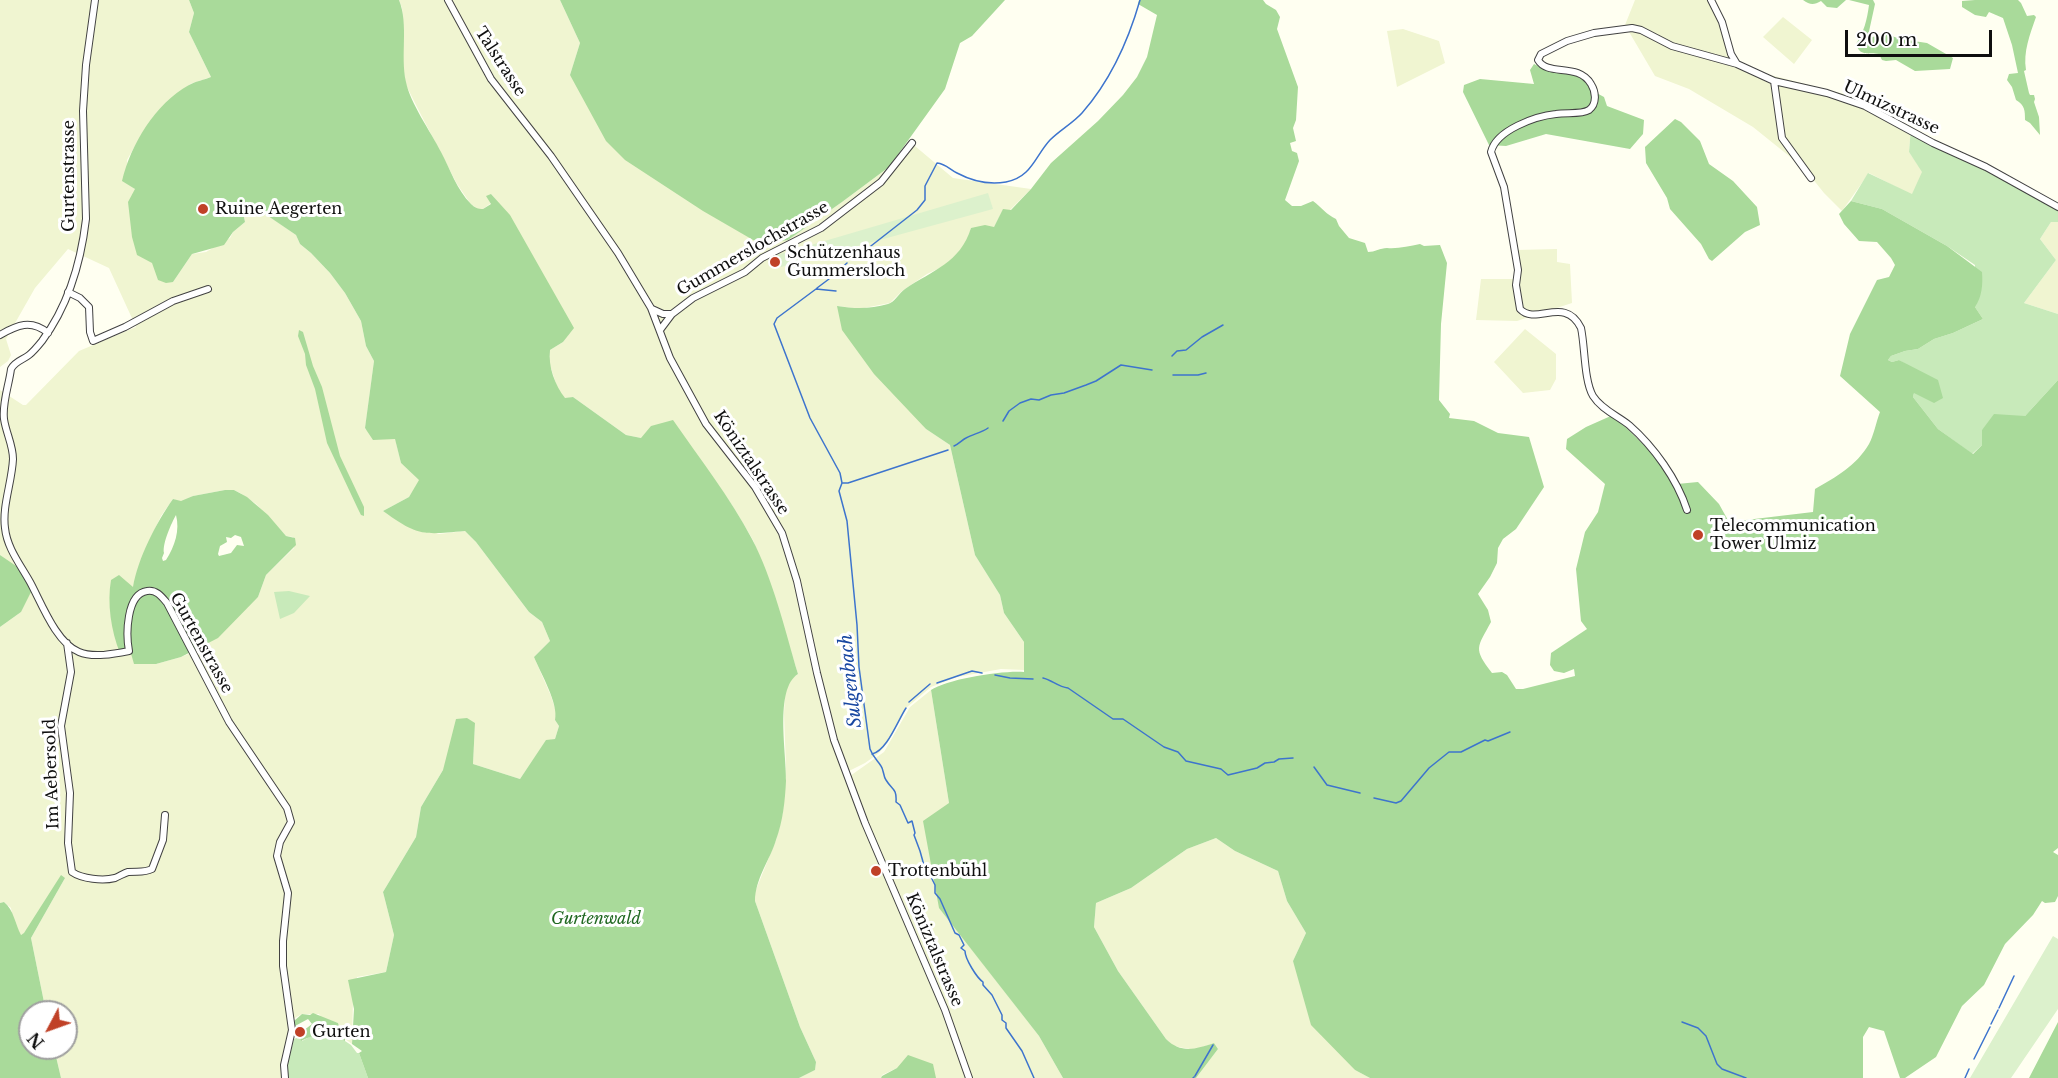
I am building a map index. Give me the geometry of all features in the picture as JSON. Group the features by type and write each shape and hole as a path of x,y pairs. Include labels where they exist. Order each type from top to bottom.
{"street":[{"name":"Gurtenstrasse","path":"95,0 86,65 83,111 86,219 84,236 60,315 30,355 15,363 11,369 4,410 13,458 4,525 10,546 45,614 73,650 83,654 112,654 129,651 127,639 129,615 135,600 146,591 153,591 160,595 167,603 229,722 290,813 290,825 280,842 277,856 288,893 283,966 292,1030 284,1065 285,1078"},
{"name":"Talstrasse","path":"448,0 491,79 534,134"},
{"path":"1711,0 1722,22 1730,51 1737,64"},
{"name":"Ulmizstrasse","path":"1687,510 1678,487 1640,435 1598,403 1594,397 1590,386 1581,328 1577,320 1564,312 1529,315 1520,309 1516,285 1518,270 1504,187 1491,152 1494,144 1522,123 1551,114 1585,111 1591,108 1594,100 1594,93 1586,78 1571,70 1547,68 1538,60 1541,54 1567,41 1594,33 1635,28 1672,46 1737,64 1774,81 1827,93 1865,106 1986,167 2058,207"},
{"path":"1721,59 1730,51"},
{"path":"1774,81 1782,138 1811,178"},
{"name":"Köniztalstrasse","path":"534,134 585,204 651,308 670,357 706,424 755,487 782,533 797,581 817,674 837,749 865,823 945,1010 969,1078"},
{"name":"Gummerslochstrasse","path":"660,330 672,314 693,298 738,276 762,258 821,228 881,182 912,143"},
{"path":"68,292 89,307 90,332 93,341 180,298 208,289"},
{"path":"651,308 663,314 672,314"},
{"path":"0,334 24,324 40,327 48,333"},
{"name":"Im Aebersold","path":"67,643 71,672 61,726 69,786 68,843 72,872 80,876 104,879 126,872 145,873 152,869 163,840 165,815"}],"green space":[{"path":"0,0 189,0 194,13 189,32 211,77 190,84 135,146 127,160 130,184 135,189 152,263 173,282 192,254 206,252 230,238 233,232 245,222 243,212 249,202 296,235 300,244 330,273 361,321 366,346 374,361 365,429 395,438 401,463 420,480 409,497 383,511 439,534 465,531 476,542 529,612 542,622 550,641 534,657 557,715 555,720 559,726 555,739 546,741 520,779 473,764 475,723 421,807 416,837 383,892 394,935 386,972 357,977 353,999 352,1044 345,1039 345,1034 338,1023 321,1017 319,1014 302,1014 293,1019 284,1078 61,1078 57,1060 78,1060 78,1000 44,1000 31,938 65,878 24,934 20,935 13,920 11,908 4,902 0,903 0,627 21,612 7,561 0,555 0,390 26,405 79,351 136,327 109,268 68,249 35,288 6,339 11,355 8,361 0,367","holes":["225,490 240,493 256,504 286,536 293,537 294,548 266,575 258,597 196,651 156,664 130,650 148,544 161,516 173,499 181,502 193,496"]},
{"name":"Gurtenwald","path":"189,0 399,0 404,30 404,72 408,90 416,108 458,186 471,204 483,209 491,204 486,196 491,194 510,215 574,328 563,342 550,350 551,369 561,393 565,398 573,397 626,435 641,438 651,426 673,420 743,523 759,554 772,588 798,674 786,693 784,707 786,781 782,818 757,885 755,901 800,1027 816,1062 815,1070 799,1078 368,1078 359,1053 362,1051 352,1044 354,1009 348,980 386,972 394,935 383,892 416,837 421,807 443,770 456,719 467,718 475,723 473,764 520,779 546,740 555,739 559,726 555,720 554,706 534,657 550,641 542,622 529,612 476,542 465,531 421,532 383,511 409,497 419,480 401,463 395,439 373,440 365,428 374,361 366,346 361,321 330,273 300,244 296,235 249,203 243,212 245,222 233,232 224,245 192,254 173,282 166,283 158,280 152,263 137,255 132,237 128,202 135,189 122,181 131,153 146,126 165,103 194,82 211,77 189,32 194,13"},
{"path":"399,0 560,0 580,43 570,75 788,240 889,167 909,141 953,178 1031,189 1010,210 1003,210 994,227 971,228 967,242 948,264 927,274 902,291 890,303 859,309 838,306 926,429 950,445 975,555 1000,595 1004,613 1024,642 1024,670 1001,669 957,677 931,687 906,708 889,740 879,753 849,771 850,776 884,752 910,707 931,690 949,803 939,907 1039,1036 1063,1078 936,1078 897,1068 882,1075 881,1078 799,1078 815,1070 816,1062 800,1027 755,901 755,892 776,840 783,812 786,767 785,693 789,681 798,674 769,581 753,540 732,505 678,430 641,438 626,435 573,397 565,399 558,390 549,362 550,350 563,342 568,334 496,200 491,194 491,203 483,209 477,209 470,203 457,184 419,111 406,85 402,62 404,32"},
{"path":"560,0 1005,0 972,36 960,43 945,89 889,167 788,240 760,244 703,211 625,160 606,141 570,75 580,43"},
{"path":"1139,0 1263,0 1276,10 1280,17 1277,29 1298,87 1296,120 1293,128 1296,141 1290,143 1299,161 1285,200 1292,206 1301,206 1313,201 1336,219 1349,238 1365,243 1368,252 1420,244 1440,245 1447,263 1441,324 1439,400 1450,414 1449,418 1474,421 1498,433 1529,437 1544,487 1516,529 1503,539 1498,548 1497,563 1478,594 1488,610 1491,622 1480,643 1482,658 1492,673 1502,672 1507,675 1516,689 1575,676 1574,669 1564,673 1554,671 1550,665 1551,653 1587,629 1581,621 1576,569 1585,532 1598,512 1605,484 1566,449 1567,439 1586,427 1613,415 1647,448 1677,484 1698,482 1719,504 1729,522 1813,512 1815,489 1852,465 1864,452 1874,433 1880,412 1840,376 1850,334 1877,280 1889,277 1895,265 1877,242 1859,241 1844,224 1839,214 1851,201 1882,209 1947,246 1982,272 1981,290 1975,307 1983,319 1934,339 1918,349 1891,356 1888,360 1892,362 1899,360 1938,380 1943,398 1934,403 1914,393 1913,397 1938,429 1973,454 1982,445 1982,430 1994,414 2025,416 2058,380 2058,848 2053,852 2058,855 2058,896 2055,902 2042,901 2033,915 2005,944 1984,985 1962,1006 1936,1057 1905,1078 1900,1078 1884,1031 1869,1027 1863,1037 1863,1078 1370,1078 1355,1070 1311,1025 1293,961 1306,933 1287,901 1278,871 1235,851 1216,838 1187,849 1131,888 1096,903 1094,927 1118,971 1166,1039 1177,1047 1189,1049 1214,1043 1218,1049 1196,1078 1063,1078 1039,1036 939,908 923,821 949,803 931,690 949,682 976,676 1024,672 1024,642 1004,613 1000,595 975,555 950,445 926,429 874,374 842,330 837,306 863,308 890,303 905,289 953,258 966,240 971,228 985,225 994,227 1003,209 1011,210 1051,163 1098,121 1137,77 1147,57 1157,15 1138,4"},
{"path":"1635,0 1708,0 1717,12 1738,63 1751,70 1852,96 1911,127 1909,152 1923,172 1912,195 1869,173 1842,211 1804,168 1753,127 1689,89 1655,76 1625,25"},
{"path":"1803,0 1846,0 1837,8 1827,7 1821,1 1812,4"},
{"path":"1849,0 1873,0 1875,4 1868,36 1870,38 1884,33 1900,39 1927,43 1953,58 1950,69 1915,71 1896,60 1882,60 1879,54 1860,51 1856,44 1865,26 1869,5"},
{"path":"2018,0 2027,16 2036,17 2028,43 2025,57 2026,70 2024,71 2029,93 2034,95 2035,99 2040,135 2025,120 2024,108 2016,100 2007,80 2009,74 2018,73 2003,18 1989,12 1986,17 1975,15 1962,7 1962,1"},
{"path":"1783,17 1812,40 1794,64 1763,37"},
{"path":"1403,29 1439,41 1445,63 1397,87 1387,31"},
{"path":"1534,64 1544,69 1571,72 1585,78 1591,90 1604,97 1607,106 1644,120 1643,134 1630,149 1546,134 1506,146 1489,145 1463,92 1464,85 1480,79 1534,84 1530,70"},
{"path":"1675,119 1700,141 1709,164 1733,181 1757,207 1760,225 1745,232 1712,261 1701,244 1670,209 1667,198 1646,163 1645,147"},
{"path":"1911,127 2058,210 2058,222 2051,222 2040,239 2056,260 2024,303 2058,314 2058,380 2025,416 1982,430 1982,445 1972,454 1938,429 1913,397 1912,368 1899,360 1892,362 1888,360 1891,356 1918,349 1934,339 1983,319 1975,307 1975,265 1947,246 1882,209 1851,201 1868,173 1912,194 1922,172 1909,152"},
{"path":"988,193 993,209 781,267 777,255"},
{"path":"2051,222 2058,222 2058,314 2024,303 2056,260 2040,239"},
{"path":"1557,249 1557,262 1570,264 1572,303 1517,321 1476,320 1481,279 1515,279 1516,250"},
{"path":"1525,329 1556,354 1556,379 1550,390 1523,393 1494,362"},
{"path":"299,330 303,332 322,387 340,456 364,507 364,516 361,515 327,443 315,389 298,336"},
{"path":"234,490 247,497 268,515 286,536 295,538 296,545 266,575 258,597 218,638 181,657 156,664 134,664 130,650 120,653 114,636 110,607 111,580 119,575 133,587 143,553 167,508 173,499 181,501 193,496","holes":["176,515 176,538 169,555 163,561 166,539","235,535 241,537 244,546 237,545 231,553 219,556 220,546 227,542 226,537 231,538"]},
{"path":"0,555 19,568 32,590 21,612 0,627"},
{"path":"289,591 310,596 294,613 280,619 274,592"},
{"path":"1216,838 1235,851 1278,871 1287,901 1306,933 1293,961 1355,1070 1370,1078 1196,1078 1218,1049 1214,1043 1195,1050 1173,1046 1118,971 1094,927 1096,903 1131,888 1187,849"},
{"path":"61,875 65,878 31,938 44,1000 18,1000 18,1060 57,1060 61,1078 0,1078 0,903 4,902 10,909 21,935"},
{"path":"2053,936 2058,939 2058,1009 2011,1078 1970,1078"},
{"path":"313,1013 338,1023 345,1034 345,1041 323,1035 301,1041 299,1034 312,1024 308,1019 295,1026 294,1021 302,1014"},
{"path":"2058,1022 2058,1078 2029,1078"},
{"path":"320,1033 351,1045 359,1053 368,1078 286,1078 294,1039 299,1037 302,1041"},
{"path":"908,1055 933,1064 936,1078 881,1078 897,1068"}],"waterway":[{"path":"853,260 917,210 925,200 925,186 937,163 969,178 987,183 1006,182 1022,176 1050,140 1082,113 1102,87 1124,46 1140,0"},
{"path":"832,276 847,263"},
{"path":"817,288 829,279"},
{"name":"Sulgenbach","path":"836,291 816,289 777,318 774,324 810,418 840,473 842,483 839,491 847,521 859,667 870,749 895,792 896,802 900,805 908,823 912,821 925,869 935,885 935,893 955,933 959,935 964,945 961,948 965,951 975,973 992,995 1002,1015 1002,1020 1006,1023 1006,1028 1022,1051 1034,1078"},
{"path":"1172,356 1177,351 1186,350 1202,337 1223,325"},
{"path":"1003,421 1009,411 1020,403 1031,399 1039,400 1086,385 1121,365 1152,370"},
{"path":"1173,375 1206,373"},
{"path":"954,446 988,428"},
{"path":"843,483 948,450"},
{"path":"937,683 972,671 982,673"},
{"path":"995,675 1033,679"},
{"path":"1043,678 1068,688 1113,719 1123,719 1164,747 1178,752 1186,761 1221,769 1228,775 1257,768 1279,759 1293,758"},
{"path":"909,702 930,684"},
{"path":"872,754 883,747 906,708"},
{"path":"1374,798 1396,803 1401,801 1429,768 1449,752 1461,752 1485,740 1488,741 1510,732"},
{"path":"1314,767 1327,785 1360,793"},
{"path":"1999,1008 2014,976"},
{"path":"1991,1024 1998,1010"},
{"path":"1682,1022 1698,1028 1706,1036 1717,1064 1722,1069 1746,1078"},
{"path":"1974,1059 1990,1027"},
{"path":"1195,1076 1213,1045"},
{"path":"1965,1078 1969,1069"}],"place":[{"name":"Ruine Aegerten","path":"203,209"},
{"name":"Schützenhaus Gummersloch","path":"775,262"},
{"name":"Telecommunication Tower Ulmiz","path":"1698,535"},
{"name":"Trottenbühl","path":"876,871"},
{"name":"Gurten","path":"300,1032"}]}
